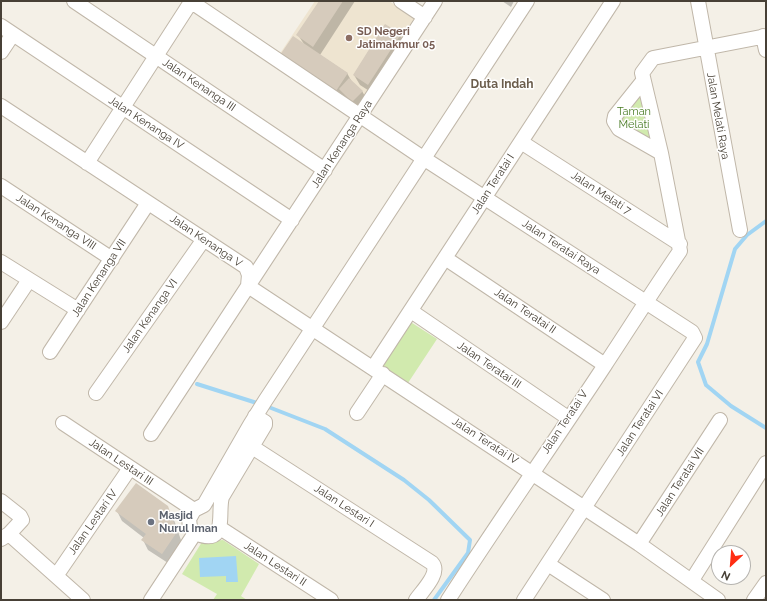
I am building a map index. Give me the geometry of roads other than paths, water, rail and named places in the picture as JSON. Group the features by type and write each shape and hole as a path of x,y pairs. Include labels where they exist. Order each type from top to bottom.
{"street":[{"name":"Jalan Kenanga III","path":"74,1 325,170"},
{"path":"401,1 425,17"},
{"name":"Jalan Kenanga Raya","path":"248,286 435,1"},
{"path":"247,443 222,497 220,505 222,518 220,528 214,534 206,537 195,533 189,523 189,518 194,510 204,505 212,489 247,443 266,425 260,409 527,1"},
{"name":"Jalan Teratai I","path":"357,413 411,310 613,1"},
{"name":"Jalan Melati Raya","path":"698,1 740,230"},
{"name":"Jalan Teratai Raya","path":"156,56 189,5 196,5 360,116 692,332 695,338"},
{"name":"Jalan Kenanga IV","path":"1,26 292,220"},
{"path":"1,52 13,34"},
{"path":"680,244 642,73 653,58 706,48 765,41"},
{"path":"87,163 156,56"},
{"path":"643,81 615,116 614,122 619,129 661,153"},
{"name":"Jalan Kenanga V","path":"1,106 246,267 249,275 248,286"},
{"name":"Jalan Melati 7","path":"521,142 680,244"},
{"name":"Jalan Kenanga VIII","path":"1,186 112,258"},
{"name":"Jalan Kenanga VII","path":"50,352 148,203"},
{"name":"Jalan Kenanga VI","path":"96,393 204,239"},
{"name":"Jalan Teratai V","path":"448,600 531,472 605,365 645,302 680,252 680,244"},
{"name":"Jalan Teratai II","path":"445,258 605,365"},
{"path":"1,262 78,310"},
{"path":"1,322 30,280"},
{"path":"151,434 248,286"},
{"name":"Jalan Teratai IV","path":"248,286 584,507 692,580 718,600"},
{"name":"Jalan Teratai III","path":"411,310 568,418"},
{"name":"Jalan Teratai VI","path":"524,600 695,338"},
{"name":"Jalan Teratai VII","path":"639,544 720,420"},
{"name":"Jalan Lestari III","path":"63,423 194,510"},
{"name":"Jalan Lestari I","path":"247,443 432,563 434,566 434,574 416,600"},
{"path":"692,580 766,464"},
{"name":"Jalan Lestari IV","path":"56,576 130,468"},
{"path":"179,500 198,499 212,489"},
{"path":"1,501 20,516 22,520 5,537 56,576 83,600"},
{"name":"Jalan Lestari II","path":"220,528 330,600"},
{"path":"151,600 195,533"},
{"path":"548,564 603,600"},
{"path":"754,600 766,583"}],"water":[{"path":"236,556 238,582 226,582 226,576 200,577 199,558"}],"waterway":[{"path":"766,221 747,235 735,249 707,344 698,362 706,385 731,406 766,428"},
{"path":"197,384 260,404"},
{"path":"266,406 325,429 404,480 429,500 470,540 468,553 434,600"}],"place":[{"name":"SD Negeri Jatimakmur 05","path":"349,38"},
{"name":"Masjid Nurul Iman","path":"151,522"}],"district":[{"name":"Duta Indah","path":"502,84"}],"park label":[{"name":"Taman Melati","path":"634,118"}]}
